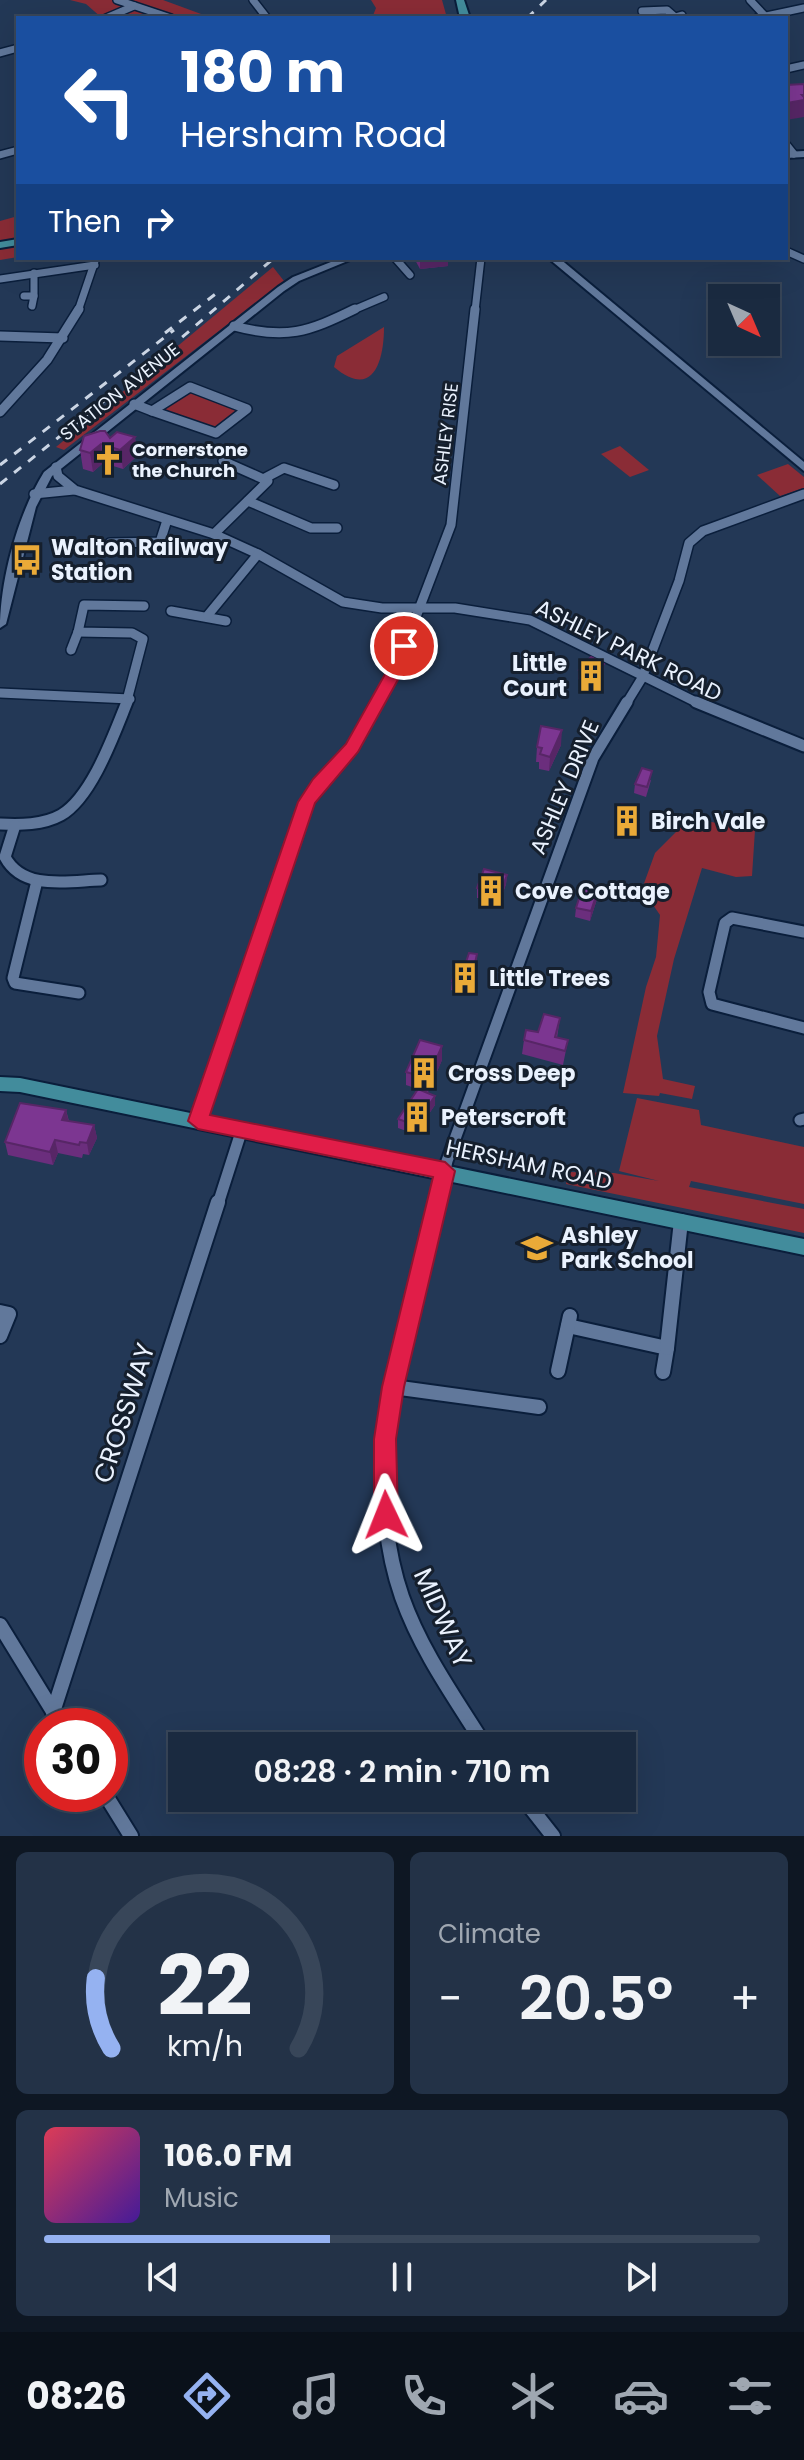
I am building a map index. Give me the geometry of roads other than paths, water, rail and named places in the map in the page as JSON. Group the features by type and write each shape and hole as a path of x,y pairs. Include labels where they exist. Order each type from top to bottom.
{"main road":[{"name":"HERSHAM ROAD","path":"2,1083 242,1129 804,1247"}],"street":[{"path":"117,0 165,16"},
{"path":"253,0 265,16"},
{"path":"639,0 644,15 667,10 674,16"},
{"path":"750,0 750,4 765,16 804,8"},
{"path":"111,16 134,6"},
{"name":"STATION AVENUE","path":"0,624 34,494 56,467 296,279 345,260"},
{"path":"397,260 410,275"},
{"name":"ASHLEY RISE","path":"198,1121 307,802 352,748 397,667 451,525 481,260"},
{"path":"555,260 804,468"},
{"path":"0,279 95,262 87,299 63,338 37,374 0,412"},
{"path":"32,306 29,296 34,273"},
{"path":"234,326 275,337 297,336 384,297"},
{"path":"0,336 63,338"},
{"path":"134,404 152,411 216,433 247,409 190,387 152,411"},
{"path":"223,461 265,478 284,468 334,485"},
{"path":"56,467 58,476 75,490"},
{"path":"214,534 264,485 265,478"},
{"name":"ASHLEY PARK ROAD","path":"34,494 75,490 214,534 258,554 343,602 455,608 530,620 642,678 743,724 804,746"},
{"name":"ASHLEY DRIVE","path":"445,1171 593,758 642,678 679,581 689,543 703,531 804,494"},
{"path":"248,501 322,535 337,528"},
{"path":"110,543 160,542 167,520"},
{"path":"208,615 258,554"},
{"path":"71,650 84,605 144,606"},
{"path":"171,611 208,615 226,621"},
{"path":"0,824 40,822 69,810 90,779 130,699 143,639 132,633 78,632"},
{"path":"0,693 130,699"},
{"path":"15,825 6,865 37,881 101,880"},
{"path":"37,881 13,978 15,983 79,993"},
{"path":"804,932 732,918 725,923 709,992 712,1004 804,1028"},
{"name":"CROSSWAY","path":"61,1708 242,1129"},
{"name":"MIDWAY","path":"445,1171 393,1387 385,1439 384,1493 392,1559 402,1596 427,1654 476,1732"},
{"path":"663,1372 681,1221"},
{"path":"0,1312 9,1314 0,1336"},
{"path":"558,1371 569,1321 667,1348"},
{"path":"393,1387 539,1407"},
{"path":"0,1625 51,1708"},
{"path":"116,1812 131,1836"},
{"path":"534,1812 553,1836"}],"railway":[{"path":"529,16 546,0"},
{"path":"0,484 158,358 272,260"},
{"path":"165,333 218,292"},
{"path":"0,465 174,330"}],"place":[{"name":"Cornerstone the Church","path":"108,460"},
{"name":"Walton Railway Station","path":"27,560"},
{"name":"Little Court","path":"591,676"},
{"name":"Birch Vale","path":"627,821"},
{"name":"Cove Cottage","path":"491,891"},
{"name":"Little Trees","path":"465,978"},
{"name":"Cross Deep","path":"424,1073"},
{"name":"Peterscroft","path":"417,1117"},
{"name":"Ashley Park School","path":"537,1248"}]}
